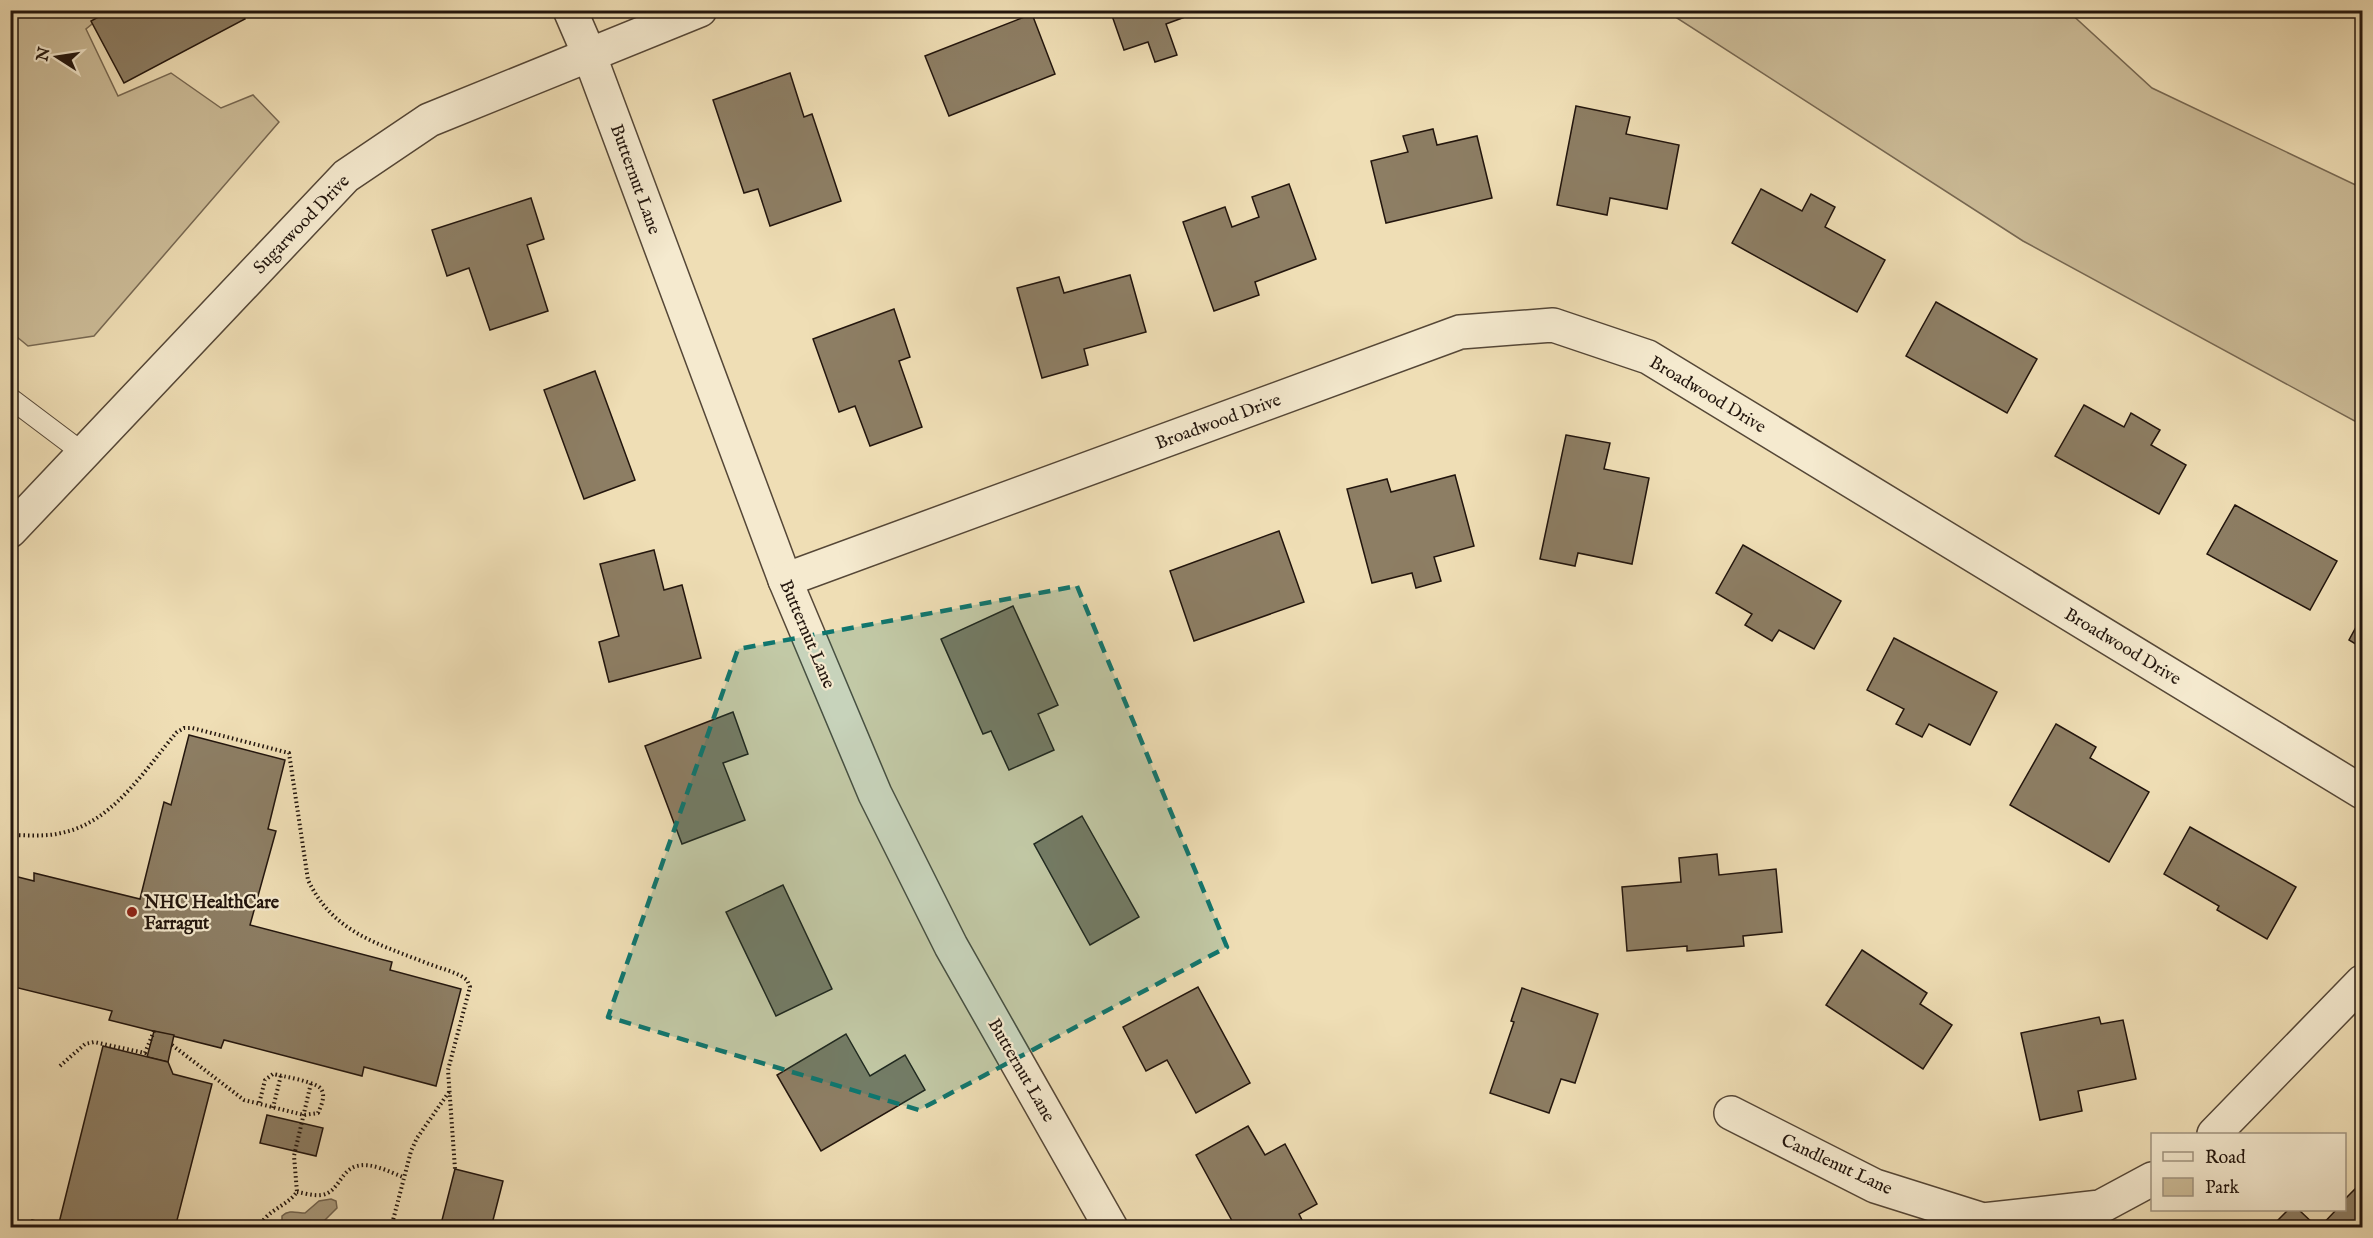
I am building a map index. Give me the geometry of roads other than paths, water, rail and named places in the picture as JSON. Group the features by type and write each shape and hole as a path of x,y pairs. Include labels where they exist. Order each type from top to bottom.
{"street":[{"name":"Butternut Lane","path":"570,10 589,54 785,580 874,794 951,945 1111,1227"},
{"name":"Sugarwood Drive","path":"10,531 346,176 429,120 700,10"},
{"name":"Broadwood Drive","path":"785,580 1460,332 1554,325 1648,357 2362,792"},
{"path":"2215,1133 2362,982"},
{"name":"Candlenut Lane","path":"1731,1113 1875,1186 1983,1220 2100,1207 2151,1180"}],"lane":[{"path":"10,398 83,453"}],"place":[{"name":"NHC HealthCare Farragut","path":"132,912"}]}
